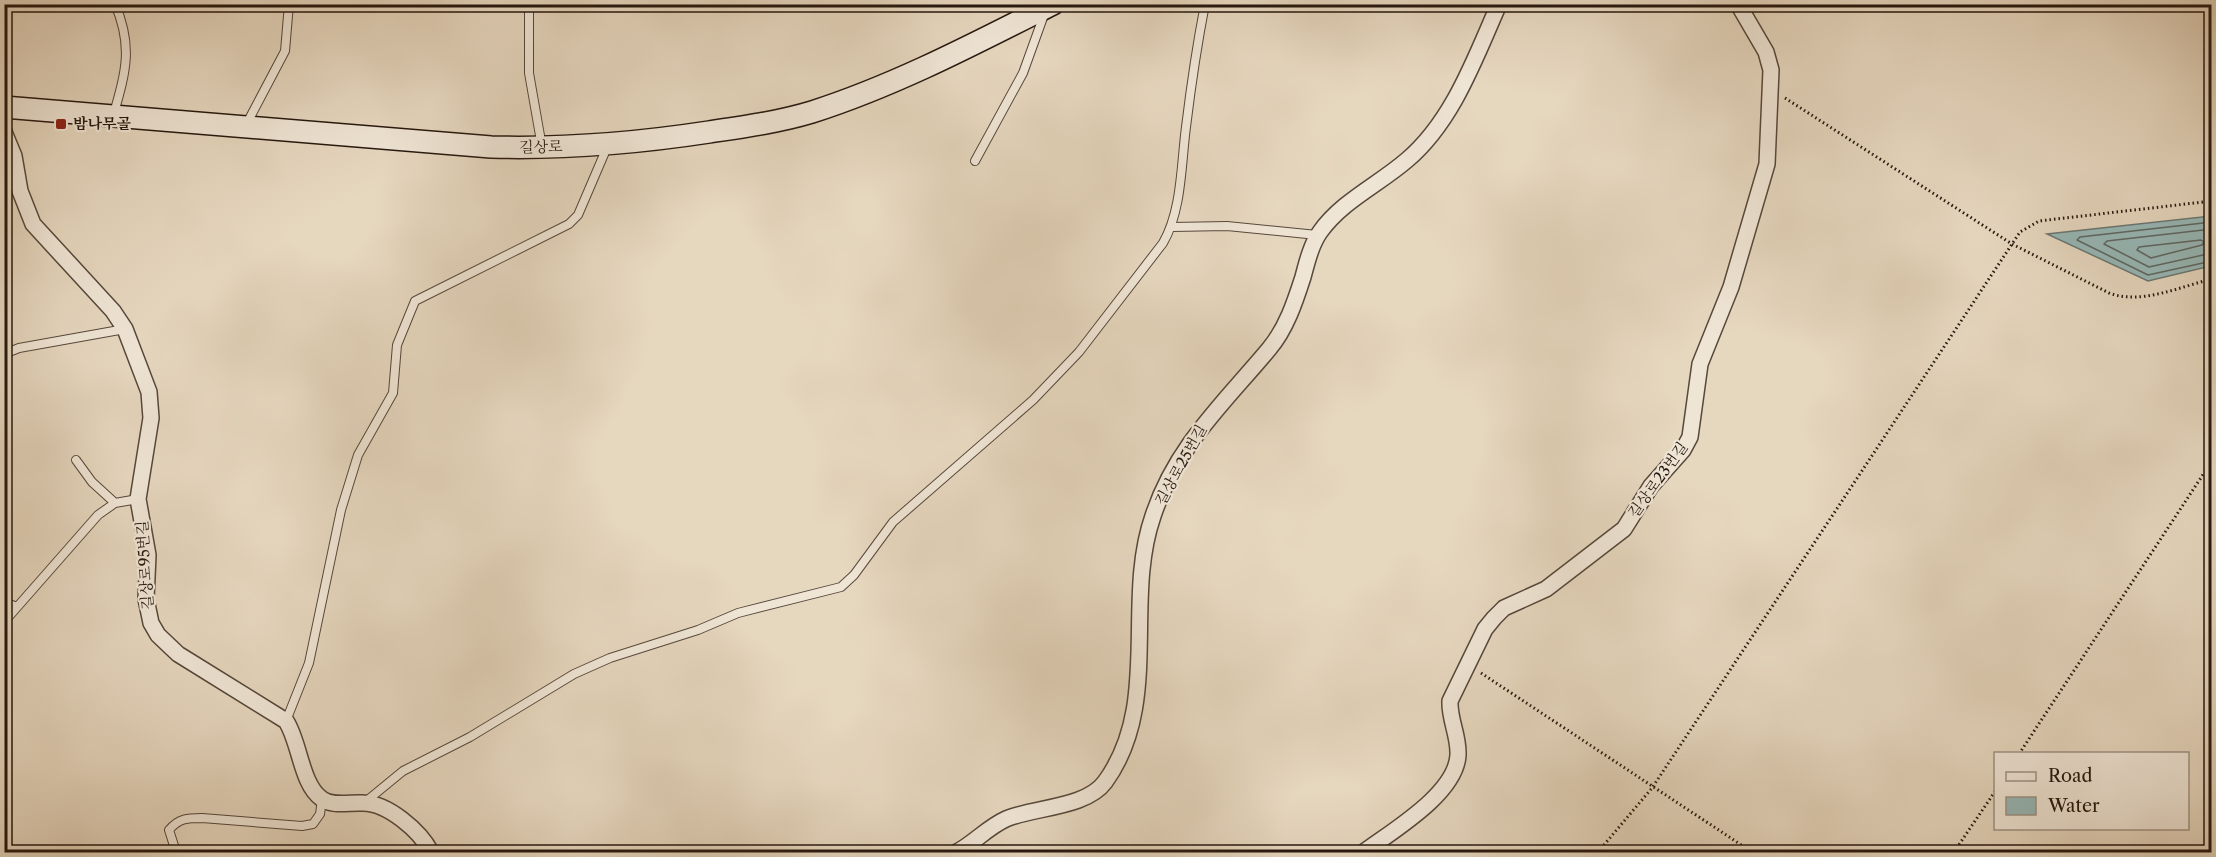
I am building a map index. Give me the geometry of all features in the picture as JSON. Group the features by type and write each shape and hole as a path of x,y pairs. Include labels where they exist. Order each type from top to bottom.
{"street":[{"name":"길상로25번길","path":"957,852 1005,819 1090,796 1109,776 1132,721 1138,687 1142,573 1153,516 1181,458 1205,421 1270,348 1287,322 1317,235 1345,205 1406,161 1423,145 1465,81 1499,4"},
{"name":"길상로23번길","path":"1364,852 1427,804 1453,772 1458,758 1458,742 1449,711 1450,701 1485,629 1504,608 1546,589 1624,529 1651,486 1683,450 1689,437 1700,364 1731,287 1767,164 1772,70 1766,52 1738,4"},
{"name":"길상로","path":"4,107 430,143 542,148 608,144 727,129 809,113 903,76 1050,6"},
{"name":"길상로95번길","path":"4,132 14,156 20,191 33,224 113,311 125,329 151,403 138,499 148,555 147,610 158,634 178,654 286,721"},
{"path":"286,721 293,732 306,775 322,800 334,803 379,805 394,814 415,832 431,852"}],"lane":[{"path":"114,115 126,65 127,44 115,4"},
{"path":"245,126 285,51 289,4"},
{"path":"529,4 529,74 542,148"},
{"path":"364,803 389,779 470,737 574,674 610,658 698,630 738,613 841,587 854,575 893,522 1033,400 1079,352 1163,243 1172,227 1189,99 1205,4"},
{"path":"975,161 1023,73 1050,6"},
{"path":"286,721 309,663 341,510 358,455 393,393 397,345 415,301 569,224 578,215 608,144"},
{"path":"1172,227 1227,226 1317,235"},
{"path":"4,358 9,352 19,348 125,329"},
{"path":"76,460 92,482 115,503"},
{"path":"4,622 98,514 115,503 138,499"},
{"path":"4,602 17,607"},
{"path":"176,852 170,830 176,822 187,818 302,826 313,824 320,814 322,800"}],"path":[{"path":"1772,90 2012,244 2122,298 2138,298 2211,279"},
{"path":"1598,852 1652,788 2012,244 2027,225 2039,221 2211,201"},
{"path":"2020,752 2211,461"},
{"path":"1469,666 1752,852"},
{"path":"1954,852 1994,792"}],"water":[{"path":"2211,216 2211,266 2148,281 2047,234"}],"place":[{"name":"밤나무골","path":"61,124"}]}
